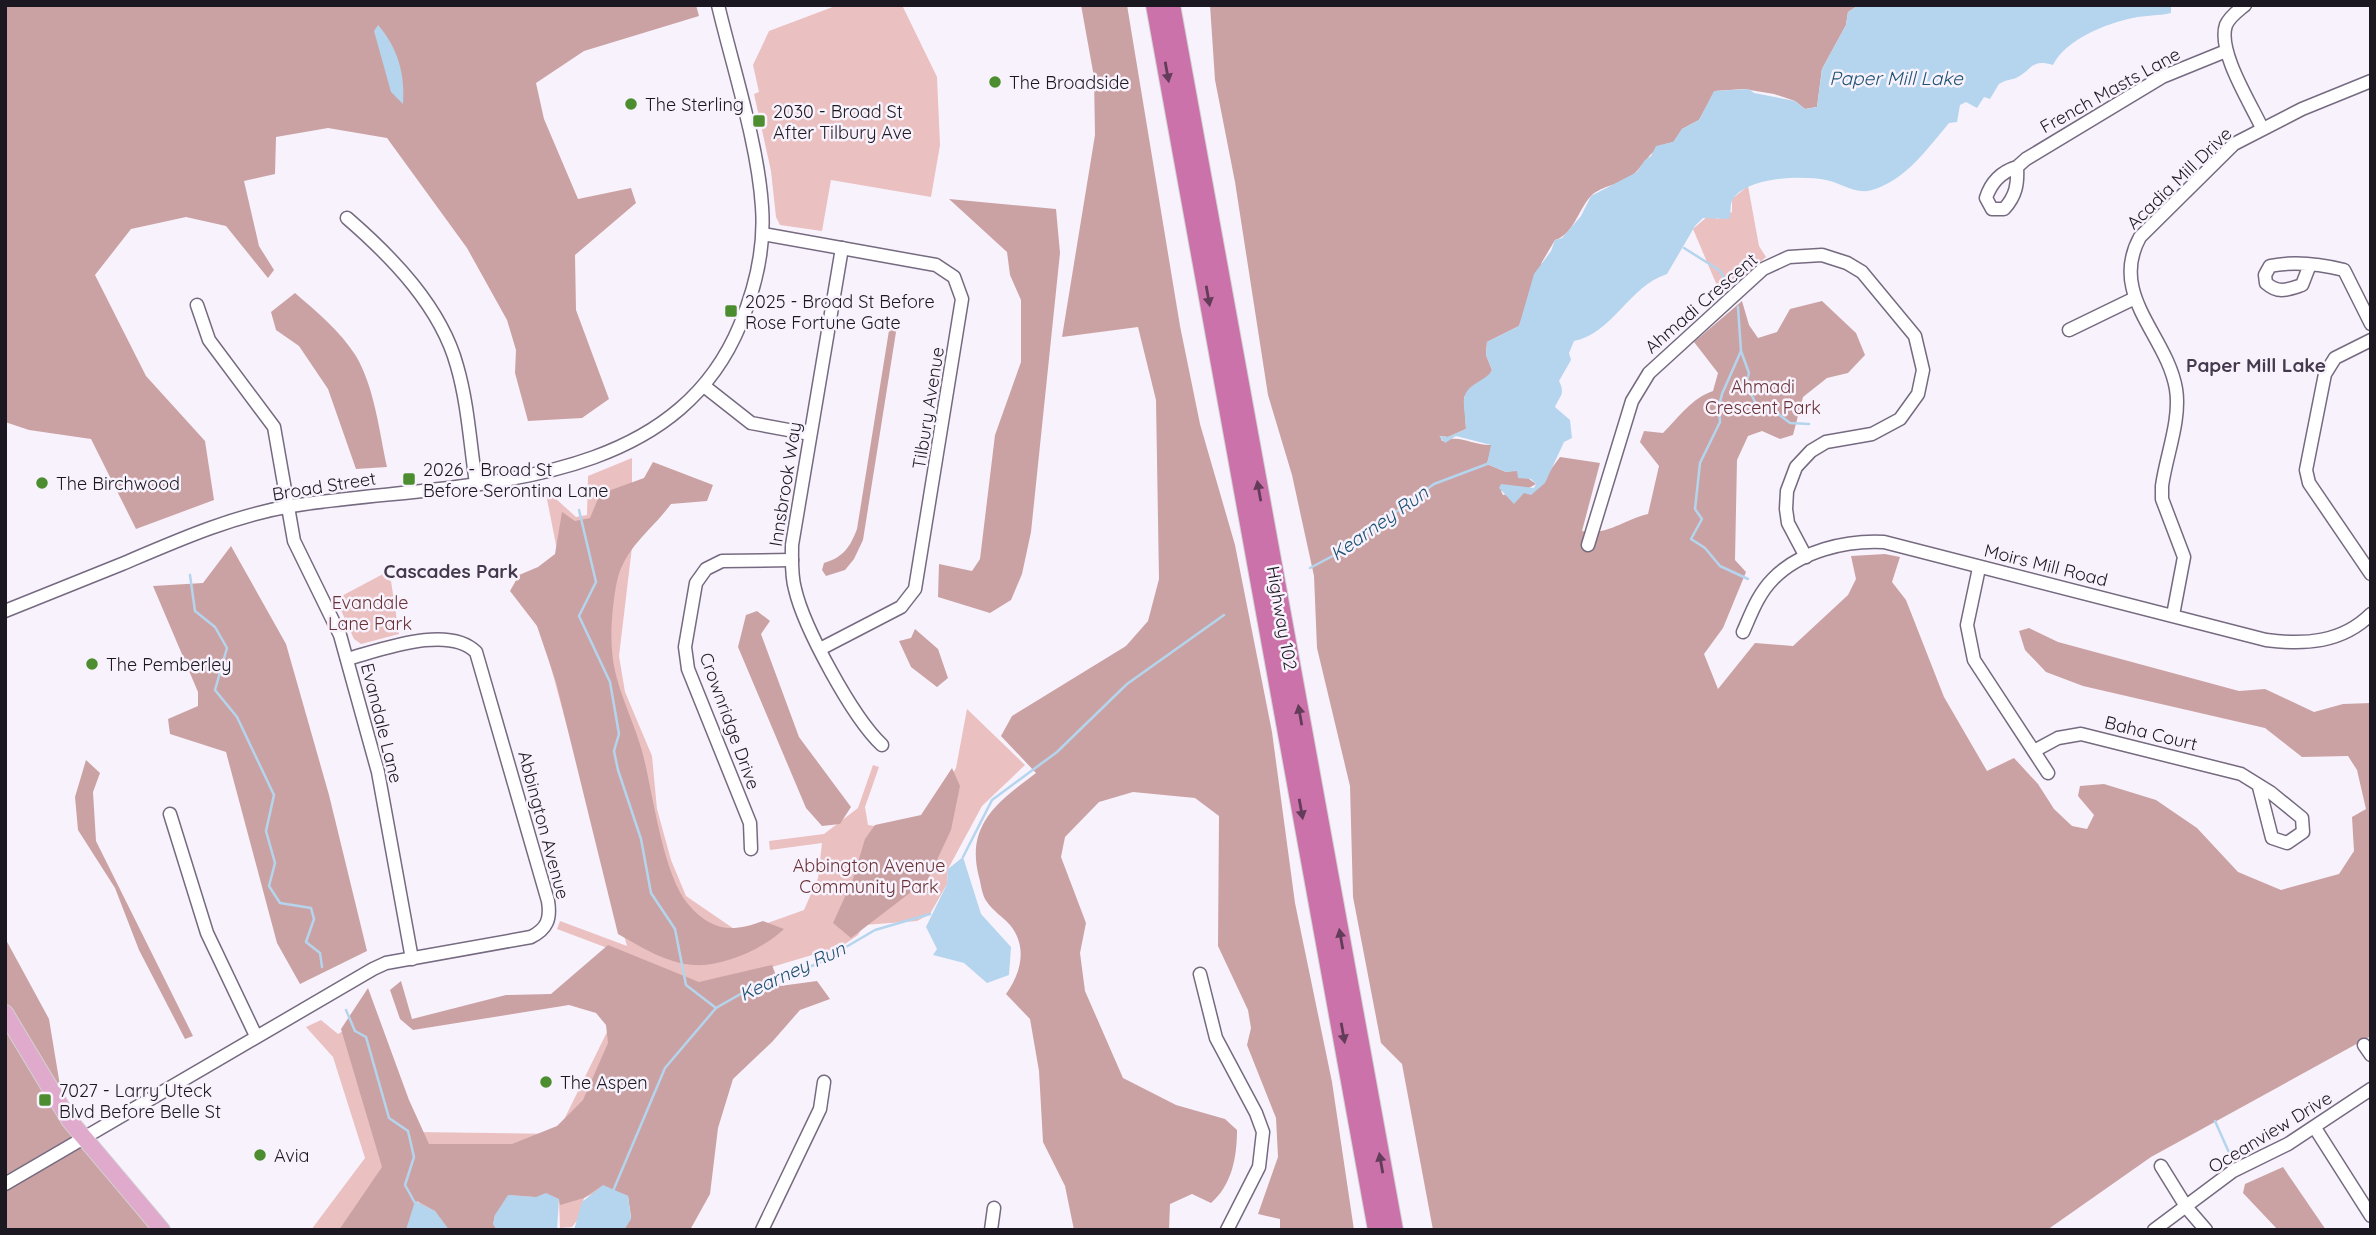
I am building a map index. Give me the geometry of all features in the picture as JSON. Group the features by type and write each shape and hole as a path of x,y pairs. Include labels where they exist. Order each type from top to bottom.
{"highway":[{"name":"Highway 102","path":"1155,5 1377,1230"},
{"name":"Highway 102","path":"1171,5 1394,1230"}],"main road":[{"path":"5,1013 50,1091 84,1137 162,1230"}],"street":[{"name":"Broad Street","path":"7,608 203,530 288,506 547,472 605,455 653,429 704,386 735,337 745,312 763,234 757,170 718,5"},
{"path":"2245,5 2231,16 2226,26 2226,51 2262,128"},
{"name":"French Masts Lane","path":"2017,167 2096,115 2162,77 2226,51"},
{"name":"Acadia Mill Drive","path":"2173,615 2184,557 2162,499 2162,486 2176,392 2172,374 2134,298 2130,267 2132,252 2140,237 2234,144 2262,128 2371,81"},
{"path":"347,218 385,251 426,303 446,339 463,390 476,483"},
{"name":"Tilbury Avenue","path":"763,234 942,268 958,284 962,307 915,589 901,607 821,648"},
{"name":"Innsbrook Way","path":"842,248 810,434 792,560 798,599 821,648 852,709 866,731 882,745"},
{"name":"Ahmadi Crescent","path":"1588,545 1625,420 1643,382 1664,356 1763,269 1779,260 1808,254 1829,256 1862,272 1915,336 1923,370 1918,394 1900,419 1872,434 1826,442 1811,451 1796,467 1789,484 1786,509 1788,523 1806,557"},
{"path":"2309,267 2344,270 2371,324"},
{"path":"2070,330 2134,298"},
{"name":"Evandale Lane","path":"197,304 209,340 275,427 294,541 336,625 378,772 412,959"},
{"path":"2371,340 2334,358 2325,374 2306,470 2309,483 2371,574"},
{"path":"704,386 751,423 810,434"},
{"name":"Moirs Mill Road","path":"1743,632 1756,603 1772,580 1806,557 1842,545 1870,541 1884,542 2266,640 2294,643 2320,641 2342,634 2371,614"},
{"name":"Crownridge Drive","path":"751,849 750,823 688,669 685,647 696,583 706,569 722,561 792,560"},
{"path":"1979,568 1968,612 1970,646 1983,677 2049,773"},
{"name":"Abbington Avenue","path":"5,1184 373,969 531,937 541,932 548,923 548,901 477,652 470,645 450,638 396,646 347,659"},
{"name":"Baha Court","path":"2034,751 2058,738 2081,734 2241,774 2270,792 2302,818 2303,832 2296,839 2287,843 2272,838 2259,787"},
{"path":"170,814 207,933 256,1037"},
{"path":"1200,974 1216,1038 1256,1112 1263,1132 1259,1167 1227,1230"},
{"path":"762,1230 820,1109 824,1082"},
{"name":"Oceanview Drive","path":"2154,1230 2186,1209 2233,1171 2315,1128 2371,1089"},
{"path":"2315,1128 2371,1216"},
{"path":"2161,1166 2186,1209 2206,1230"},
{"path":"991,1230 994,1208"}],"green space":[{"path":"5,5 696,5 699,16 584,51 536,83 544,119 578,199 631,188 636,203 575,255 576,310 609,399 582,418 528,421 515,373 516,350 507,320 467,248 387,138 328,128 276,137 275,174 244,181 259,246 274,270 268,278 226,226 186,217 131,229 95,275 146,376 205,441 214,500 136,529 91,439 29,430 5,422"},
{"path":"838,5 902,5 937,77 940,145 931,197 831,180 822,231 780,225 776,217 771,171 754,94 759,92 753,65 769,31"},
{"path":"1081,5 1127,5 1180,326 1200,424 1235,545 1272,732 1295,903 1332,1082 1354,1230 1280,1230 1280,1219 1258,1214 1278,1157 1276,1118 1247,1045 1251,1028 1248,1010 1218,946 1219,816 1195,798 1133,792 1099,802 1065,837 1061,857 1086,923 1080,953 1085,991 1123,1078 1176,1105 1225,1119 1237,1130 1232,1170 1224,1188 1211,1203 1192,1194 1170,1204 1169,1230 1074,1230 1065,1186 1043,1142 1039,1071 1030,1019 1006,994 1019,969 1019,942 1010,925 987,902 981,886 976,858 981,828 998,804 1036,773 1001,736 1012,716 1126,646 1148,621 1159,579 1156,400 1138,327 1062,337 1095,135 1094,77"},
{"name":"Ahmadi Crescent Park","path":"1210,5 1859,5 1848,12 1846,25 1822,69 1817,107 1805,109 1795,101 1774,94 1744,89 1715,91 1699,120 1682,129 1674,142 1657,149 1627,179 1604,188 1588,199 1572,226 1562,237 1555,240 1542,262 1519,326 1487,342 1486,355 1492,370 1488,378 1464,397 1466,429 1448,437 1440,436 1442,441 1461,439 1492,445 1487,464 1506,472 1517,470 1536,484 1527,489 1508,488 1501,491 1503,495 1533,489 1543,481 1560,457 1600,463 1582,531 1615,527 1648,514 1659,466 1640,442 1644,431 1663,433 1692,403 1713,391 1718,373 1694,342 1742,301 1749,325 1758,338 1777,332 1790,309 1822,301 1856,333 1865,355 1848,373 1827,378 1803,397 1793,435 1780,439 1762,431 1748,436 1737,460 1735,560 1746,572 1723,628 1704,654 1718,689 1755,643 1793,646 1848,595 1856,579 1851,556 1885,554 1900,557 1892,582 1906,600 1944,697 1987,771 2014,758 2038,784 2054,809 2072,826 2087,829 2094,815 2078,796 2080,786 2104,784 2156,800 2197,828 2238,872 2281,890 2339,874 2354,851 2352,817 2366,809 2357,770 2348,756 2302,757 2265,728 2083,686 2046,672 2025,650 2019,631 2029,628 2058,642 2239,691 2265,689 2314,712 2343,704 2371,703 2371,1036 2151,1157 2047,1230 1433,1230 1402,1064 1381,1043 1353,897 1350,786 1317,648 1314,576 1292,475 1268,395 1235,182 1215,80"},
{"path":"1748,186 1759,246 1766,257 1721,295 1693,229 1708,216 1718,219 1732,212 1732,199"},
{"path":"949,199 1056,209 1060,253 1031,532 1022,574 1011,600 990,613 938,597 939,564 972,571 980,559 995,435 1021,362 1021,300 1010,275 1007,252"},
{"path":"295,293 336,330 356,356 372,396 387,467 356,469 328,389 299,346 276,330 271,312"},
{"path":"891,318 897,318 896,332 863,540 845,570 826,576 822,570 824,563 837,558 845,550 857,529"},
{"name":"Abbington Avenue Community Park","path":"632,458 632,547 619,656 625,692 652,756 657,809 671,860 686,896 740,933 804,910 818,878 822,843 770,850 769,841 824,834 858,808 873,765 879,767 865,807 868,825 916,832 956,768 967,709 1025,765 982,806 948,869 947,884 930,914 917,921 864,925 858,935 842,946 772,967 597,1192 584,1198 579,1218 572,1227 560,1228 559,1200 546,1193 493,1217 497,1230 449,1230 417,1201 406,1230 311,1230 365,1158 333,1057 306,1027 321,1020 338,1034 361,1020 415,1132 557,1134 606,1034 647,975 618,952 557,929 560,921 627,946 541,631 558,555 545,489 576,517 587,515 588,476"},
{"path":"653,462 713,485 707,501 671,504 626,558 614,597 611,634 613,663 642,751 665,853 679,890 688,904 705,920 731,928 763,921 784,929 754,950 730,960 705,965 684,964 664,958 618,934 556,682 537,626 510,591 519,575 538,567 555,554 562,512 575,521 590,518 600,494 644,478"},
{"path":"231,546 286,644 329,795 367,951 300,984 277,943 226,752 170,734 168,719 198,706 198,692 153,586 203,583"},
{"name":"Evandale Lane Park","path":"383,574 391,581 399,634 361,644 354,639 336,599"},
{"path":"757,611 770,621 761,634 799,737 851,807 840,824 822,826 806,808 738,647 746,615"},
{"path":"915,629 938,649 948,678 937,687 911,667 899,641 911,638"},
{"path":"86,760 100,773 93,792 96,841 193,1036 185,1039 139,950 115,888 78,830 75,797"},
{"path":"952,768 960,786 951,830 928,879 851,938 833,923 853,879 865,839 875,825 921,815"},
{"path":"5,938 49,1019 66,1122 162,1230 5,1230"},
{"path":"608,945 699,982 772,965 780,986 817,981 830,999 800,1010 772,1042 733,1079 718,1128 710,1194 690,1230 624,1230 631,1217 628,1196 602,1186 584,1198 560,1205 559,1199 510,1195 495,1215 493,1224 497,1230 449,1230 435,1211 417,1201 406,1230 339,1230 382,1167 341,1029 368,988 409,1100 429,1144 512,1144 557,1126 583,1100 608,1043 606,1025 596,1013 569,1005 413,1030 400,1019 390,990 401,981 412,1019 506,995 551,994"},
{"path":"2283,1167 2326,1230 2278,1230 2243,1193 2245,1184"}],"water":[{"name":"Paper Mill Lake","path":"1859,5 2171,5 2171,13 2133,18 2099,28 2067,48 2053,65 2035,64 2016,78 1999,84 1990,99 1984,97 1977,108 1966,102 1960,105 1957,122 1949,123 1906,171 1884,185 1860,191 1816,178 1776,179 1750,186 1740,192 1732,201 1729,219 1703,218 1695,226 1667,274 1642,289 1599,329 1574,341 1569,353 1571,360 1559,381 1562,392 1555,407 1570,420 1572,438 1564,442 1545,483 1531,495 1524,493 1514,504 1499,488 1501,484 1534,488 1536,484 1531,479 1518,478 1517,471 1506,472 1487,464 1491,445 1456,436 1445,443 1439,436 1448,437 1466,429 1464,402 1468,389 1492,370 1486,355 1487,342 1519,326 1534,274 1551,251 1555,240 1562,238 1581,216 1591,196 1637,172 1656,146 1673,142 1682,129 1699,120 1714,91 1749,89 1754,93 1795,101 1805,109 1817,107 1822,69 1846,25 1848,12"},
{"path":"378,25 391,43 399,62 403,104 391,92 374,31"},
{"path":"963,857 981,914 1011,947 1009,975 987,983 964,963 933,955 937,949 926,927 947,884 948,869"},
{"path":"603,1185 628,1196 631,1219 624,1230 574,1230 582,1202"},
{"path":"546,1193 559,1199 557,1230 497,1230 493,1224 495,1215 508,1195 536,1197"},
{"path":"415,1201 435,1211 449,1230 406,1230"}],"waterway":[{"path":"1684,248 1719,270 1730,287"},
{"path":"1738,307 1741,351 1749,373 1746,384 1760,412 1773,410 1790,423 1809,424"},
{"path":"1741,351 1722,394 1719,406 1720,422 1700,463 1695,509 1702,519 1691,539 1705,548 1720,566 1748,579"},
{"name":"Kearney Run","path":"1310,568 1342,551 1434,484 1487,464"},
{"path":"579,510 596,582 579,616 610,682 619,734 614,751 641,839 651,893 675,929 686,985 716,1008"},
{"path":"190,575 195,611 215,627 227,648 215,690 237,717 274,795 266,831 275,863 269,886 280,903 311,908 314,919 306,942 320,953 322,967"},
{"name":"Kearney Run","path":"963,857 992,800 1057,752 1127,684 1224,615"},
{"name":"Kearney Run","path":"613,1191 665,1068 716,1008 751,988 817,964 875,930 930,914"},
{"path":"346,1010 355,1031 366,1037 389,1118 408,1131 414,1157 405,1185 415,1203"},
{"path":"2215,1121 2231,1157"}],"place":[{"name":"The Broadside","path":"995,82"},
{"name":"The Sterling","path":"631,104"},
{"name":"2030 - Broad St After Tilbury Ave","path":"759,121"},
{"name":"2025 - Broad St Before Rose Fortune Gate","path":"731,311"},
{"name":"2026 - Broad St Before Serontina Lane","path":"409,479"},
{"name":"The Birchwood","path":"42,483"},
{"name":"The Pemberley","path":"92,664"},
{"name":"The Aspen","path":"546,1082"},
{"name":"7027 - Larry Uteck Blvd Before Belle St","path":"45,1100"},
{"name":"Avia","path":"260,1155"}],"district":[{"name":"Paper Mill Lake","path":"2256,365"},
{"name":"Cascades Park","path":"451,571"}]}
